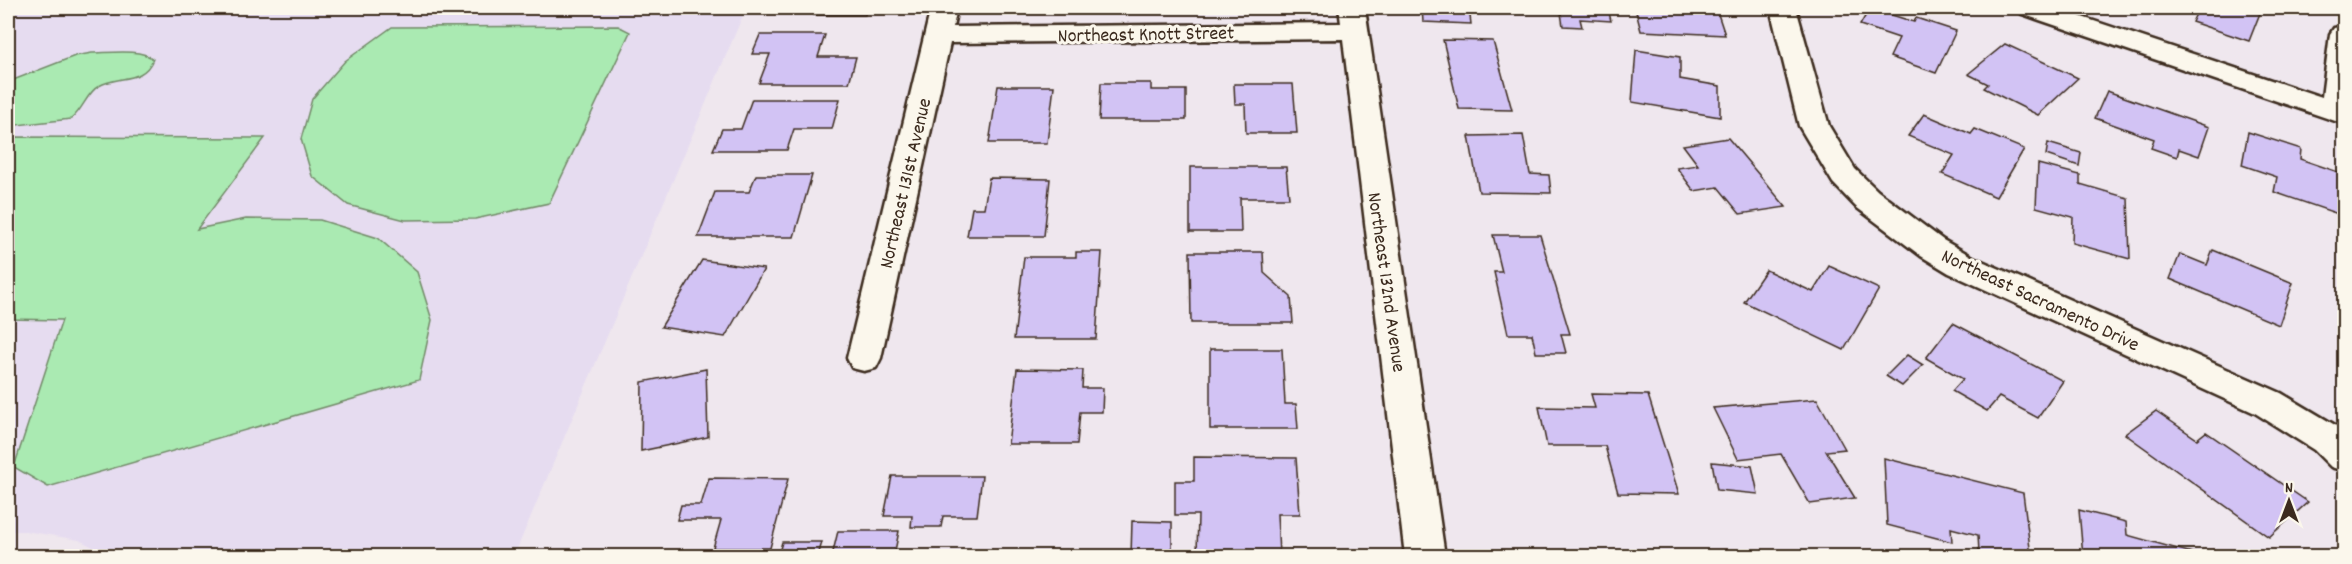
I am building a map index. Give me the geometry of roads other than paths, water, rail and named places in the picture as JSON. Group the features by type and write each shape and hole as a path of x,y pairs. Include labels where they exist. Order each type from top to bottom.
{"street":[{"name":"Northeast Sacramento Drive","path":"1783,8 1814,126 1844,176 1867,199 1932,248 1961,265 2268,403 2327,440 2344,456"},
{"path":"2031,8 2339,114 2344,34"},
{"name":"Northeast Knott Street","path":"940,22 1353,19"},
{"name":"Northeast 132nd Avenue","path":"1353,19 1425,556"},
{"name":"Northeast 131st Avenue","path":"864,358 940,22"}]}
